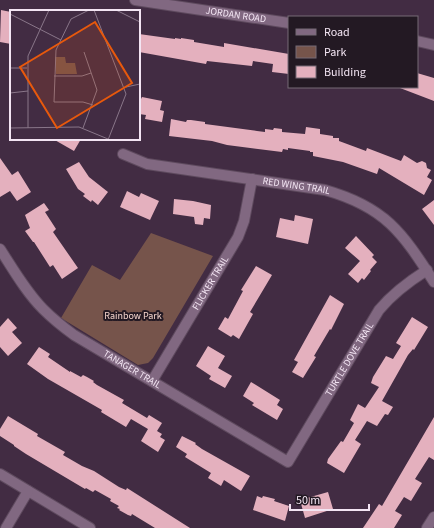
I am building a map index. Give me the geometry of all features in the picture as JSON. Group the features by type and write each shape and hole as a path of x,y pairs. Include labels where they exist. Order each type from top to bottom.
{"street":[{"name":"JORDAN ROAD","path":"135,0 288,23"},
{"path":"418,40 434,44"},
{"name":"RED WING TRAIL","path":"123,154 147,164 325,190 344,195 362,203 381,215 397,230 410,244 434,282"},
{"name":"FLICKER TRAIL","path":"152,381 238,237 249,203 252,179"},
{"name":"TANAGER TRAIL","path":"0,249 28,291 43,309 74,335 288,462"},
{"name":"TURTLE DOVE TRAIL","path":"288,462 379,310 401,287 426,270"},
{"path":"0,474 90,528"},
{"path":"6,528 28,491"},
{"path":"427,528 434,517"}],"green space":[{"name":"Rainbow Park","path":"151,233 213,256 153,358 148,363 138,365 61,318 92,265 120,280"}],"building":[{"path":"1,10 10,12 10,44 0,42"},
{"path":"140,34 175,39 181,38 194,40 194,42 224,47 224,43 288,54 288,74 272,72 273,64 253,61 252,66 207,61 206,64 140,52"},
{"path":"418,73 434,78 434,101 400,88 418,88"},
{"path":"142,97 162,101 160,110 164,111 162,122 145,119 146,115 140,114"},
{"path":"171,119 186,122 187,120 191,120 205,122 205,124 265,132 265,129 273,130 274,128 282,129 282,132 305,134 306,127 320,129 320,134 333,136 333,138 339,138 339,141 366,151 367,148 401,161 404,155 417,163 422,161 426,163 427,168 431,170 427,177 432,180 424,195 379,168 377,174 343,162 313,156 313,152 310,151 288,148 288,150 283,149 282,152 169,136"},
{"path":"55,140 80,140 74,151"},
{"path":"0,158 12,175 18,171 31,192 17,201 10,191 0,197"},
{"path":"79,162 89,177 108,192 98,205 92,200 91,202 83,196 85,194 78,189 66,169"},
{"path":"127,191 139,197 141,193 159,201 150,220 120,207"},
{"path":"174,199 211,205 210,219 204,218 203,225 195,224 194,217 173,214"},
{"path":"434,200 434,225 422,209"},
{"path":"44,203 49,210 45,212 56,229 53,232 78,268 62,279 53,265 50,267 25,231 30,228 25,215"},
{"path":"295,215 313,219 308,244 276,237 280,218 294,221"},
{"path":"356,236 374,255 372,257 377,262 364,280 362,278 358,283 348,274 360,261 345,248"},
{"path":"256,266 272,275 250,312 253,314 239,339 233,335 231,337 218,329 225,317 228,319 243,291 241,290"},
{"path":"330,295 344,304 331,330 330,329 314,356 316,357 303,378 292,372 298,362 294,360"},
{"path":"412,317 428,327 414,350 413,349 408,355 382,401 393,407 388,415 385,414 377,426 367,421 355,440 361,444 344,473 327,463 328,459 341,441 343,442 354,423 350,420 358,404 365,408 379,387 371,383 373,377 386,356 393,359 401,346 396,343"},
{"path":"8,318 17,328 12,332 22,343 8,356 0,347 0,327"},
{"path":"208,346 225,356 218,368 232,376 225,388 209,379 211,376 196,366"},
{"path":"39,347 50,354 48,357 70,372 81,377 83,375 87,377 94,381 93,382 97,385 124,400 122,403 147,418 149,415 162,423 157,431 162,434 160,437 165,440 158,452 141,441 148,429 131,419 126,427 101,412 102,410 48,379 27,364"},
{"path":"251,382 280,400 277,405 283,409 277,420 252,405 254,403 243,396"},
{"path":"8,416 38,434 37,436 65,452 63,455 94,471 119,487 126,490 127,488 190,528 155,528 132,514 131,516 119,510 120,509 117,508 119,506 110,501 111,499 95,490 93,492 86,488 85,489 26,454 0,436 0,429"},
{"path":"434,417 434,460 429,457 415,479 422,483 411,501 404,497 395,511 402,515 394,528 363,528 379,504 382,506"},
{"path":"182,436 250,476 241,491 224,480 221,486 208,478 211,473 185,457 187,454 176,447"},
{"path":"328,492 333,509 305,518 300,500"},
{"path":"257,496 275,499 274,501 289,506 285,521 253,510"}]}
